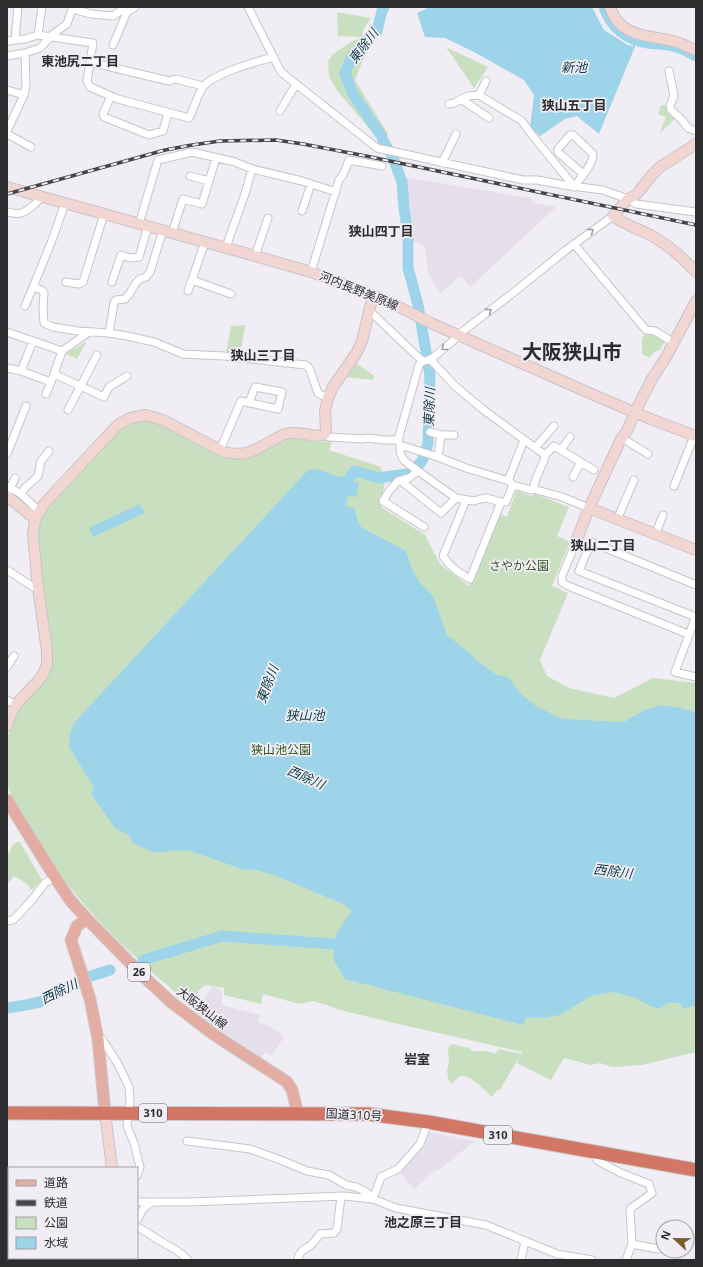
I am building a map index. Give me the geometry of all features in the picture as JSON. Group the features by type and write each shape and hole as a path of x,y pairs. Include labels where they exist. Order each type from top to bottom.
{"highway":[{"name":"国道310号","path":"7,1113 368,1114 428,1122 696,1170"}],"main road":[{"name":"大阪狭山線","path":"7,800 70,900 87,919 142,976 171,1002 213,1034 287,1082 292,1090 298,1114"},
{"path":"87,919 77,926 71,940 87,988 98,1039 105,1113"}],"street":[{"path":"15,39 18,7"},
{"path":"38,35 42,7"},
{"path":"7,56 25,53 40,48 50,37 67,24 72,9 91,14 113,16 126,7"},
{"path":"113,45 127,12 135,7"},
{"path":"248,7 281,72 376,148 384,151 524,180 538,180 574,187 603,190 628,199 636,204 696,212"},
{"path":"610,7 615,19 629,30 645,36 672,41 696,50"},
{"path":"7,41 25,39 38,35 93,43 87,81 90,88 111,96 189,118 204,86 217,76 247,64 274,57"},
{"path":"7,130 24,95 26,85 25,53"},
{"path":"90,62 168,81 176,79 204,86"},
{"path":"670,71 674,95 670,106 671,110 688,128 696,131"},
{"path":"479,95 486,81"},
{"path":"280,111 296,84"},
{"path":"7,90 24,95"},
{"path":"449,104 468,96 479,95 522,121 574,187"},
{"path":"111,96 103,114 104,117 149,135 163,131 168,113"},
{"path":"461,99 489,118"},
{"path":"7,134 31,147"},
{"path":"442,163 456,134"},
{"path":"574,187 583,174 593,157 593,154 573,135 570,135 558,149 558,152 583,174"},
{"path":"524,440 510,483 506,502 486,498 474,501 456,498 416,470 399,454 399,442 420,365 453,341 458,335 574,244 613,216 628,199 636,195 652,174 660,167 696,144"},
{"path":"112,282 121,255 130,258 139,257 143,225 158,160 192,152 235,162 252,169 336,192"},
{"path":"110,333 114,303 116,300 125,299 136,283 140,279 146,277 150,272 183,199 202,204 216,158"},
{"path":"311,272 340,180 349,160 382,166"},
{"path":"226,248 252,169"},
{"path":"190,176 209,181"},
{"path":"302,211 311,184"},
{"name":"河内長野美原線","path":"7,187 311,272 373,295 426,321 635,412 695,436"},
{"path":"7,212 12,214 22,213 39,200 41,196"},
{"path":"25,306 34,287 65,203"},
{"path":"66,282 80,284 84,282 104,214"},
{"path":"613,216 625,224 637,228 662,242 678,254 696,272"},
{"path":"255,256 268,218"},
{"path":"188,291 205,242"},
{"path":"574,244 646,330 655,330 674,343"},
{"path":"192,280 231,294"},
{"path":"34,287 42,290 44,293 44,323 53,327 127,336 154,342 183,354 224,356 305,365 310,370 318,393 328,398"},
{"path":"325,434 325,411 328,398 333,387 357,352 362,341 373,295"},
{"path":"688,634 566,585 562,582 562,576 590,508 622,438 627,431 653,377 674,343 696,301"},
{"path":"369,314 373,314 485,411 545,455"},
{"path":"7,332 62,351"},
{"path":"46,394 62,351 89,332"},
{"path":"21,371 33,341"},
{"path":"68,410 97,355"},
{"path":"7,368 21,371 51,382"},
{"path":"54,374 104,397 109,387 127,376"},
{"path":"220,450 241,401 249,403 278,409 282,392 255,387 249,403"},
{"path":"7,454 26,406"},
{"path":"7,726 11,713 16,705 40,679 47,664 47,652 38,590 33,535 37,515 111,432 119,424 130,418 146,415 162,420 220,450 233,454 241,454 259,449 286,434 297,433 320,436 325,434 331,437 368,438 399,442 510,483 531,490 534,489 562,497 696,550"},
{"path":"535,448 554,426"},
{"path":"430,432 441,435 454,435"},
{"path":"438,457 441,435"},
{"path":"674,486 695,436"},
{"path":"561,450 570,437"},
{"path":"622,438 648,454"},
{"path":"534,489 545,455 554,446 594,470"},
{"path":"21,494 25,488 38,476 41,461 49,451"},
{"path":"572,477 581,462"},
{"path":"416,470 409,478 400,481 389,491 383,501 424,527"},
{"path":"8,491 16,478"},
{"path":"617,520 634,480"},
{"path":"400,481 441,513 456,498"},
{"path":"8,491 37,515"},
{"path":"8,491 21,494 37,515"},
{"path":"466,500 443,556 449,565 457,572 470,579 501,502"},
{"path":"655,535 663,515"},
{"path":"696,585 591,542 579,570 696,616 675,672 696,677"},
{"path":"7,570 38,590"},
{"path":"7,667 14,656"},
{"path":"7,700 16,705"},
{"path":"7,921 13,920 45,883 55,877"},
{"path":"98,1039 102,1039 118,1064 129,1087 129,1113 127,1126 134,1143 140,1167 138,1173"},
{"path":"105,1113 112,1167"},
{"path":"373,1199 381,1177 398,1169 412,1154 420,1144 428,1122"},
{"path":"187,1141 250,1149 307,1171 329,1175 346,1185 356,1187 366,1192 373,1199"},
{"path":"593,1152 598,1160 621,1173 649,1184 652,1193 630,1209 632,1244 626,1260"},
{"path":"298,1260 297,1257 300,1252 313,1243 320,1234 334,1233 337,1229 341,1196"},
{"path":"138,1202 341,1196 373,1199 396,1208 481,1224 557,1254 592,1260"},
{"path":"138,1218 143,1209 152,1202"},
{"path":"138,1227 178,1250 188,1260"},
{"path":"521,1260 525,1241"},
{"path":"632,1244 655,1248"}],"shaded area":[{"path":"404,177 531,198 536,203 556,207 470,287 461,275 440,294 428,272 425,246 412,241 413,236"},
{"path":"213,986 222,992 222,1005 260,1015 258,1022 271,1027 284,1037 272,1056 265,1052 262,1058 198,1016 196,1013"},
{"path":"429,1132 475,1141 439,1170 436,1170 414,1189 400,1172 420,1151"}],"green space":[{"path":"337,12 371,18 363,30 362,37 369,33 374,41 363,60 355,80 388,134 374,134 339,93 329,77 328,61 333,54 361,37 338,36"},
{"path":"446,47 488,67 474,88"},
{"path":"661,105 667,106 668,114 676,118 660,133 666,117 658,114"},
{"path":"245,325 240,356 226,354 231,326"},
{"path":"645,333 651,333 665,341 660,350 654,352 650,358 642,354 642,339"},
{"path":"87,341 77,359 66,354"},
{"path":"356,363 374,376 373,380 346,377"},
{"name":"狭山池","path":"148,420 170,428 224,458 236,458 289,438 317,442 332,441 329,450 381,467 385,481 381,507 425,535 440,564 469,586 500,514 507,517 516,492 518,491 531,496 535,494 569,507 557,536 570,542 552,586 568,593 540,660 547,676 569,688 614,698 653,678 696,683 696,1052 642,1065 612,1067 600,1063 591,1065 564,1058 551,1080 517,1063 522,1052 344,1011 314,1001 299,1004 263,994 261,1004 224,995 224,988 205,985 199,990 191,1006 117,939 83,903 47,855 11,795 7,784 7,740 13,717 50,667 37,541 38,526 42,514 116,433 132,423"},
{"path":"20,842 42,880 32,890 24,882 13,876 10,882 7,882 7,852 10,852 12,845"},
{"path":"452,1044 469,1048 473,1051 486,1051 495,1054 499,1049 521,1054 500,1090 497,1090 493,1096 491,1096 468,1077 461,1076 451,1084 448,1079 447,1069 449,1061 449,1046"}],"water":[{"name":"新池","path":"430,7 592,7 604,30 634,49 599,134 577,116 565,119 540,136 530,127 534,95 524,80 476,53 445,38 425,37 417,13"},
{"name":"狭山池","path":"316,469 359,483 356,497 348,496 346,506 355,509 361,527 406,551 412,569 420,583 433,596 447,635 471,654 476,660 497,675 508,677 520,693 537,707 563,719 624,722 645,710 660,705 682,708 696,713 696,1005 683,1009 680,1003 667,1003 660,1009 650,1006 636,998 613,992 591,996 560,1015 543,1018 526,1017 523,1025 345,979 333,959 336,934 352,911 343,904 274,875 255,870 242,869 188,850 152,852 133,843 129,835 115,828 91,794 94,789 92,784 69,747 70,734 74,723 308,470"},
{"path":"140,504 145,513 93,537 89,528"}],"waterway":[{"name":"東除川","path":"341,492 343,485 355,471 378,478 412,472 422,461 428,444 430,375 418,305 408,268 408,234 402,182 392,155 382,137 353,94 345,73 351,59 377,31 384,7"},
{"path":"604,7 610,21 626,36 648,43 673,46 696,56"},
{"path":"629,46 634,48 633,39"},
{"name":"西除川","path":"143,960 222,936 350,944"},
{"name":"西除川","path":"7,1008 40,1002 91,976 110,970"}],"railway":[{"path":"7,194 165,150 220,141 276,140 366,156 696,225"}],"district":[{"name":"東池尻二丁目","path":"80,61"},
{"name":"狭山五丁目","path":"574,105"},
{"name":"狭山四丁目","path":"381,231"},
{"name":"大阪狭山市","path":"572,352"},
{"name":"狭山三丁目","path":"263,355"},
{"name":"狭山二丁目","path":"603,545"},
{"name":"岩室","path":"417,1059"},
{"name":"池之原三丁目","path":"423,1222"}],"park label":[{"name":"さやか公園","path":"519,566"},
{"name":"狭山池公園","path":"281,750"}]}
